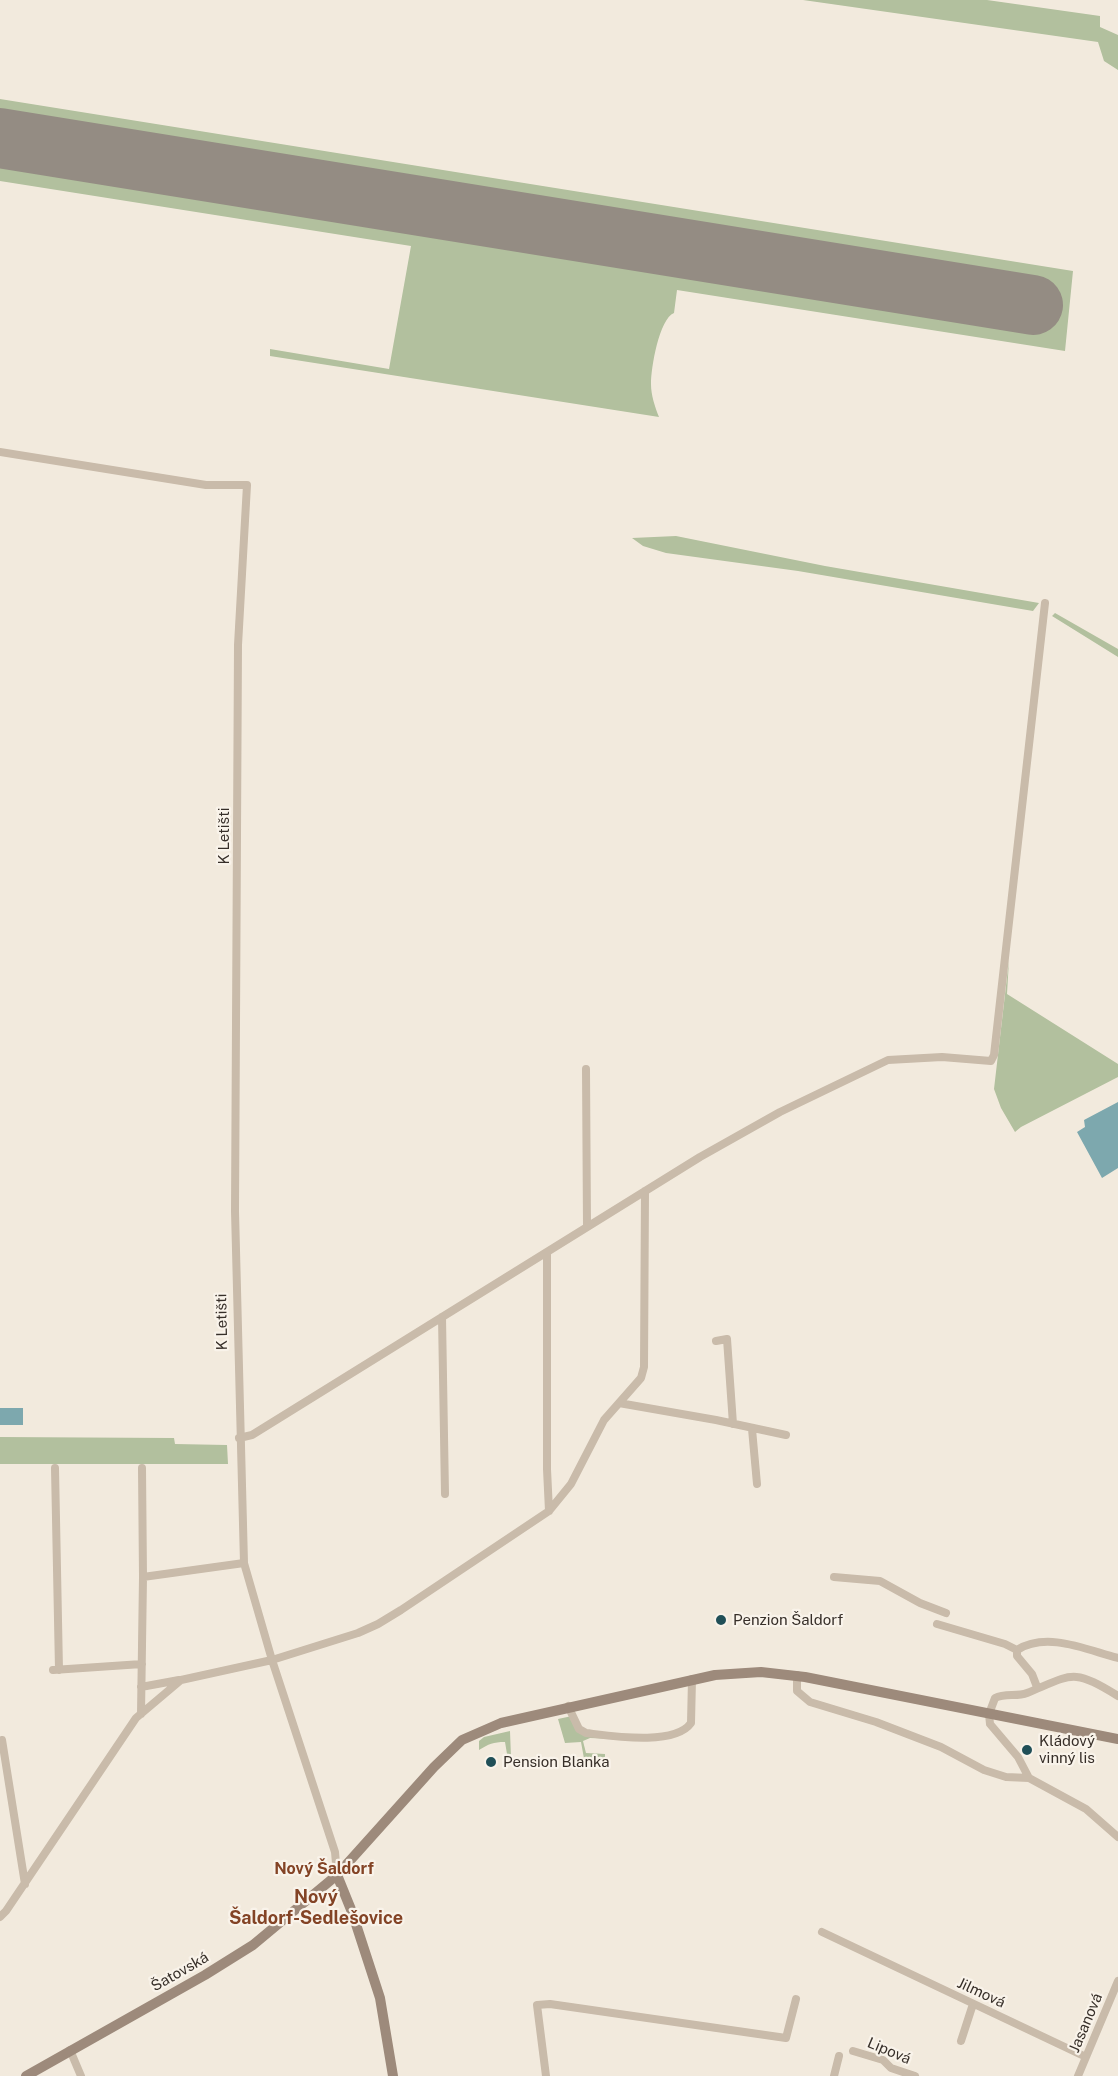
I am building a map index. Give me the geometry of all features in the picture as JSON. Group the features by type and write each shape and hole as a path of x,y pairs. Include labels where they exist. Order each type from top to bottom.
{"main road":[{"name":"Šatovská","path":"26,2076 205,1976 253,1945 337,1875 434,1767 462,1740 501,1723 692,1679 736,1672 796,1675 1118,1739"},
{"path":"337,1875 360,1933 380,1998 393,2076"}],"street":[{"name":"K Letišti","path":"0,452 206,485 247,484 237,645 235,1211 239,1438"},
{"path":"337,1875 335,1852 272,1660 244,1563 239,1438 252,1435 645,1191 780,1112 888,1060 942,1057 991,1061 994,1055 1003,979 1045,603"},
{"path":"585,1069 587,1227"},
{"path":"141,1688 272,1660 378,1624 549,1511 571,1484 604,1420 641,1378 644,1367 645,1191"},
{"path":"547,1252 549,1511"},
{"path":"442,1317 445,1494"},
{"path":"716,1341 727,1339 733,1424"},
{"path":"619,1403 786,1435"},
{"path":"752,1429 758,1484"},
{"path":"55,1468 56,1670 142,1664"},
{"path":"141,1714 142,1468"},
{"path":"143,1577 244,1563"},
{"path":"834,1577 880,1581 920,1603 946,1613"},
{"path":"937,1624 1005,1644 1017,1650"},
{"path":"1017,1650 1030,1644 1059,1642 1118,1658"},
{"path":"1017,1650 1017,1656 1032,1674 1037,1688"},
{"path":"796,1675 797,1690 810,1702 876,1722 941,1748 984,1770 1006,1777 1029,1778"},
{"path":"1118,1696 1080,1677 1058,1678 1024,1694 995,1698 989,1714 993,1728 1018,1757 1029,1778 1038,1785 1086,1809 1118,1837"},
{"path":"568,1706 579,1729 586,1733 643,1737 677,1734 687,1729 691,1723 692,1679"},
{"path":"0,1917 141,1714 181,1680"},
{"path":"2,1740 25,1884"},
{"name":"Jilmová","path":"822,1932 1086,2057"},
{"name":"Jasanová","path":"1078,2076 1118,1981"},
{"path":"546,2076 537,2005 550,2004 786,2038 796,1999"},
{"path":"961,2041 973,2004"},
{"path":"70,2050 81,2076"},
{"name":"Lipová","path":"853,2050 883,2060 891,2068 915,2076"},
{"path":"834,2076 839,2056"}],"green space":[{"path":"803,0 987,0 1100,16 1100,27 1118,35 1118,70 1104,61 1098,42"},
{"path":"0,99 1073,271 1065,351 677,290 674,313 664,324 652,367 652,392 659,417 270,356 270,349 389,369 411,246 0,181"},
{"path":"676,536 825,566 1039,603 1033,611 798,571 666,553 643,546 632,538"},
{"path":"1055,613 1118,649 1118,657 1052,616"},
{"path":"1009,960 1007,994 1118,1064 1118,1077 1015,1132 1001,1108 994,1089"},
{"path":"0,1437 174,1438 175,1444 227,1445 228,1464 0,1464"},
{"path":"572,1716 579,1733 616,1739 590,1738 583,1741 586,1753 605,1754 605,1766 585,1764 581,1742 565,1743 558,1719"},
{"path":"510,1731 511,1757 507,1754 505,1742 497,1742 479,1750 479,1741 484,1737"}],"water":[{"path":"1118,1102 1118,1168 1102,1178 1077,1132 1085,1127 1084,1120"},
{"path":"0,1408 23,1408 23,1425 0,1425"}],"runway":[{"path":"0,138 1033,305"}],"place":[{"name":"Penzion Šaldorf","path":"721,1620"},
{"name":"Kládový vinný lis","path":"1027,1750"},
{"name":"Pension Blanka","path":"491,1762"}],"district":[{"name":"Nový Šaldorf","path":"324,1869"},
{"name":"Nový Šaldorf-Sedlešovice","path":"316,1907"}]}
